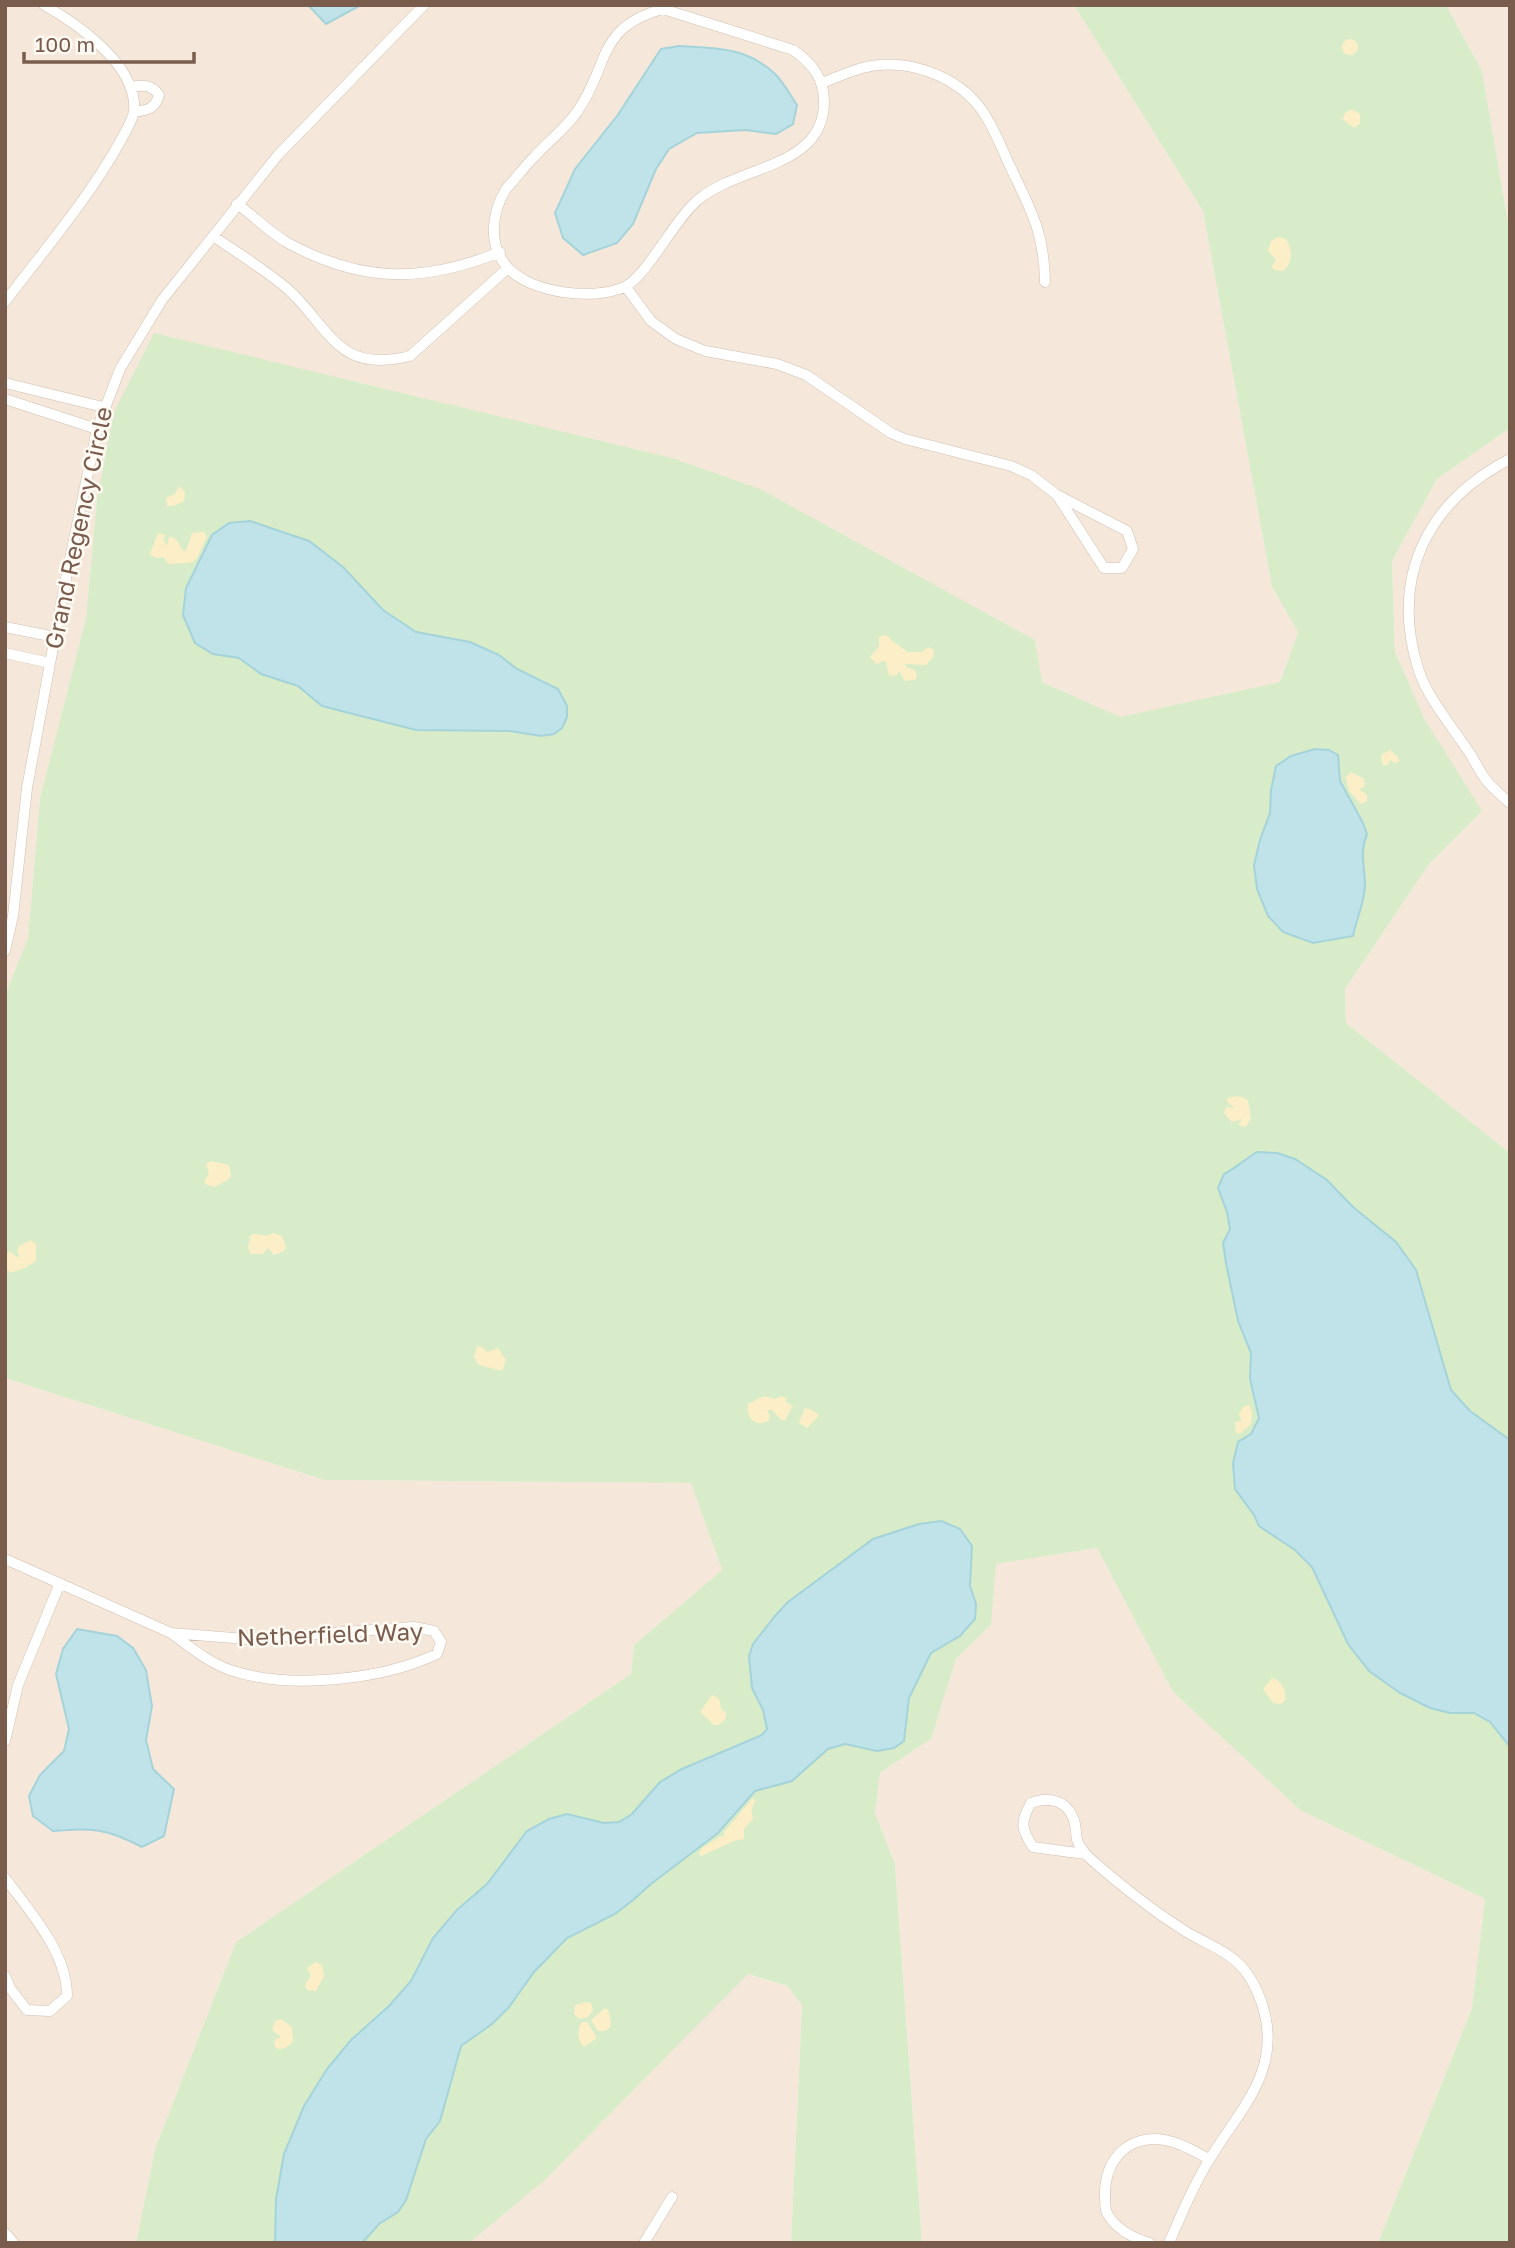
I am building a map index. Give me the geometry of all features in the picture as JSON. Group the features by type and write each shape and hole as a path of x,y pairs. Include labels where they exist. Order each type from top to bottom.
{"street":[{"path":"5,302 109,162 134,111 130,87 115,59 67,18 44,5"},
{"name":"Grand Regency Circle","path":"5,951 13,916 27,788 103,407 120,369 155,310 237,204 278,155 424,5"},
{"path":"664,7 793,50 807,61 822,83 824,112 819,130 809,144 793,155 728,180 698,199 686,210 642,271 626,287 595,294 562,292 528,281 508,268 499,252 494,228 495,213 506,189 575,115 615,37 627,23 664,7"},
{"path":"822,83 863,68 900,65 935,74 966,94 992,126 1037,224 1044,257 1045,282"},
{"path":"130,87 145,84 155,88 159,95 157,104 150,110 134,111"},
{"path":"237,204 287,242 348,268 381,275 446,269 470,264 499,252"},
{"path":"213,236 291,292 327,336 348,352 368,359 390,361 410,356 508,268"},
{"path":"626,287 651,321 690,346 799,372 820,382 891,433 925,445 1011,466 1031,475 1056,495 1127,531 1133,550 1122,568 1104,568 1056,495"},
{"path":"5,383 103,407"},
{"path":"5,399 97,429"},
{"path":"1510,459 1484,472 1460,491 1439,515 1418,555 1409,599 1409,631 1418,670 1438,708 1486,781 1510,803"},
{"path":"5,626 55,637"},
{"path":"5,653 50,663"},
{"name":"Netherfield Way","path":"5,1559 171,1633 204,1657 244,1674 310,1681 365,1675 420,1662 436,1654 441,1642 434,1631 414,1627 257,1639 171,1633"},
{"path":"5,1741 18,1685 60,1583"},
{"path":"1085,1854 1033,1847 1023,1833 1023,1817 1031,1803 1042,1798 1055,1800 1068,1808 1075,1822 1077,1841 1085,1854 1153,1910 1236,1961 1259,1996 1267,2032 1267,2059 1259,2083 1209,2159 1169,2243"},
{"path":"5,1878 50,1943 67,1979 67,1996 50,2011 27,2010 10,1988 5,1976"},
{"path":"1150,2243 1121,2230 1105,2211 1105,2179 1115,2158 1132,2143 1152,2139 1177,2144 1209,2159"},
{"path":"644,2243 673,2197"},
{"path":"5,2233 14,2243"}],"shaded area":[{"path":"5,5 1074,5 1203,211 1272,587 1298,632 1280,682 1120,718 1042,682 97,499 86,618 40,798 28,938 5,995"},
{"path":"1446,5 1510,5 1510,234 1482,71"},
{"path":"1510,428 1510,1153 1346,1023 1345,989 1429,864 1481,812 1424,718 1395,652 1392,561 1437,479"},
{"path":"5,1378 324,1480 691,1483 722,1570 634,1645 631,1674 236,1942 155,2149 136,2243 5,2243"},
{"path":"1097,1548 1173,1692 1300,1810 1485,1899 1472,2008 1378,2243 922,2243 895,1864 875,1813 880,1773 931,1739 956,1659 990,1626 996,1564"},
{"path":"747,1974 787,1986 802,2005 791,2243 469,2243 545,2180"}],"green space":[{"path":"1074,5 1446,5 1482,71 1510,234 1510,428 1437,479 1392,561 1395,652 1424,718 1482,811 1429,864 1345,989 1346,1023 1510,1153 1510,2243 1378,2243 1472,2008 1485,1899 1300,1810 1173,1692 1097,1548 996,1564 991,1625 956,1659 931,1739 880,1773 875,1813 895,1864 922,2243 791,2243 802,2005 787,1986 748,1974 545,2180 469,2243 136,2243 155,2149 236,1942 631,1674 634,1645 722,1570 691,1483 324,1480 5,1378 5,995 28,938 40,798 86,618 97,499 114,412 154,333 672,458 760,489 1035,640 1042,682 1120,717 1280,682 1298,632 1272,587 1203,211"}],"sand":[{"path":"1350,39 1358,47 1350,55 1342,47"},
{"path":"1350,110 1360,114 1360,123 1355,128 1343,120 1345,113"},
{"path":"1278,237 1286,239 1291,252 1289,264 1283,271 1274,270 1272,266 1276,260 1268,251 1271,241"},
{"path":"179,486 185,492 184,501 167,506 166,498 175,494"},
{"path":"204,532 207,537 194,561 169,564 163,557 156,558 150,554 158,533 166,535 163,539 167,546 169,537 172,537 178,541 183,551 186,551 192,533"},
{"path":"884,635 907,652 922,652 928,647 934,650 933,657 926,665 905,664 915,670 915,680 905,681 899,671 896,676 889,675 885,660 877,664 870,657 879,646 879,637"},
{"path":"1390,750 1399,761 1396,763 1390,760 1388,765 1383,765 1381,755"},
{"path":"1351,772 1364,779 1364,787 1359,789 1367,795 1367,801 1361,804 1349,791 1346,777"},
{"path":"1238,1096 1248,1100 1251,1118 1246,1127 1238,1125 1242,1119 1232,1122 1224,1113 1226,1107 1235,1108 1227,1102 1227,1098"},
{"path":"211,1161 229,1165 231,1176 214,1187 205,1184 209,1174 206,1164"},
{"path":"273,1233 282,1236 286,1247 284,1251 274,1255 268,1248 263,1254 251,1254 248,1248 251,1235 267,1236"},
{"path":"31,1240 36,1244 36,1261 10,1273 5,1266 6,1254 10,1251 16,1257 20,1256 17,1252 19,1246"},
{"path":"477,1346 487,1352 498,1348 506,1360 502,1371 479,1365 474,1357"},
{"path":"764,1396 775,1399 781,1396 793,1406 785,1420 781,1420 772,1410 767,1410 769,1420 764,1422 756,1423 750,1418 748,1404"},
{"path":"1249,1405 1252,1412 1251,1424 1239,1434 1236,1433 1235,1422 1241,1421 1239,1414 1243,1407"},
{"path":"805,1408 818,1414 807,1428 799,1423"},
{"path":"1272,1678 1279,1681 1285,1691 1284,1702 1280,1704 1273,1703 1263,1689"},
{"path":"712,1695 719,1699 721,1709 726,1713 726,1718 719,1725 714,1725 700,1712"},
{"path":"753,1798 753,1819 744,1829 744,1839 701,1856 699,1853 702,1848 721,1836 724,1837 724,1832"},
{"path":"316,1962 322,1965 324,1976 316,1991 307,1990 305,1985 311,1976 307,1968"},
{"path":"591,2003 593,2010 588,2017 579,2019 574,2014 575,2005"},
{"path":"605,2008 608,2010 610,2025 607,2030 598,2031 591,2020"},
{"path":"281,2019 292,2027 293,2040 281,2049 276,2048 274,2043 281,2037 272,2030 275,2021"},
{"path":"582,2022 587,2022 597,2038 584,2047 578,2035"}],"water":[{"path":"308,5 361,5 326,24"},
{"path":"679,46 730,50 763,64 780,80 797,105 793,124 776,134 745,130 697,133 669,149 656,169 633,224 617,243 583,255 563,238 555,213 575,169 617,116 661,49"},
{"path":"250,521 309,541 343,567 383,610 416,632 470,642 499,655 517,669 558,689 567,706 567,717 562,728 554,734 541,736 510,731 416,730 322,706 298,686 261,674 239,658 213,654 195,643 183,615 186,588 212,535 229,523"},
{"path":"1315,749 1329,750 1338,755 1340,781 1367,834 1363,853 1365,891 1353,936 1313,943 1283,932 1268,916 1257,889 1254,865 1270,813 1276,766 1291,756"},
{"path":"1257,1152 1277,1153 1295,1159 1327,1180 1353,1207 1396,1242 1416,1270 1451,1390 1470,1411 1510,1440 1510,1747 1490,1722 1474,1713 1450,1713 1430,1708 1400,1693 1369,1671 1348,1644 1312,1567 1295,1550 1259,1526 1235,1489 1233,1463 1238,1442 1251,1434 1259,1418 1250,1379 1251,1353 1238,1321 1226,1263 1223,1243 1230,1229 1218,1188 1224,1174"},
{"path":"941,1521 960,1529 972,1546 970,1586 976,1604 975,1619 960,1636 931,1653 909,1698 904,1741 894,1748 877,1751 845,1744 828,1749 792,1781 755,1791 718,1833 633,1900 615,1914 567,1938 534,1972 509,2007 492,2024 461,2046 440,2121 426,2139 406,2200 398,2212 379,2224 362,2243 275,2243 276,2199 284,2154 304,2106 327,2069 351,2040 389,2006 411,1981 433,1938 457,1910 487,1884 527,1831 549,1819 567,1814 604,1823 619,1822 632,1814 660,1782 682,1769 762,1735 767,1729 763,1710 752,1688 749,1656 753,1644 775,1616 788,1602 873,1539 919,1524"},
{"path":"77,1629 117,1636 133,1648 146,1670 152,1706 146,1740 153,1769 174,1789 164,1836 142,1847 119,1836 99,1831 53,1831 33,1816 29,1796 40,1775 64,1751 69,1729 56,1674 63,1649"}]}
